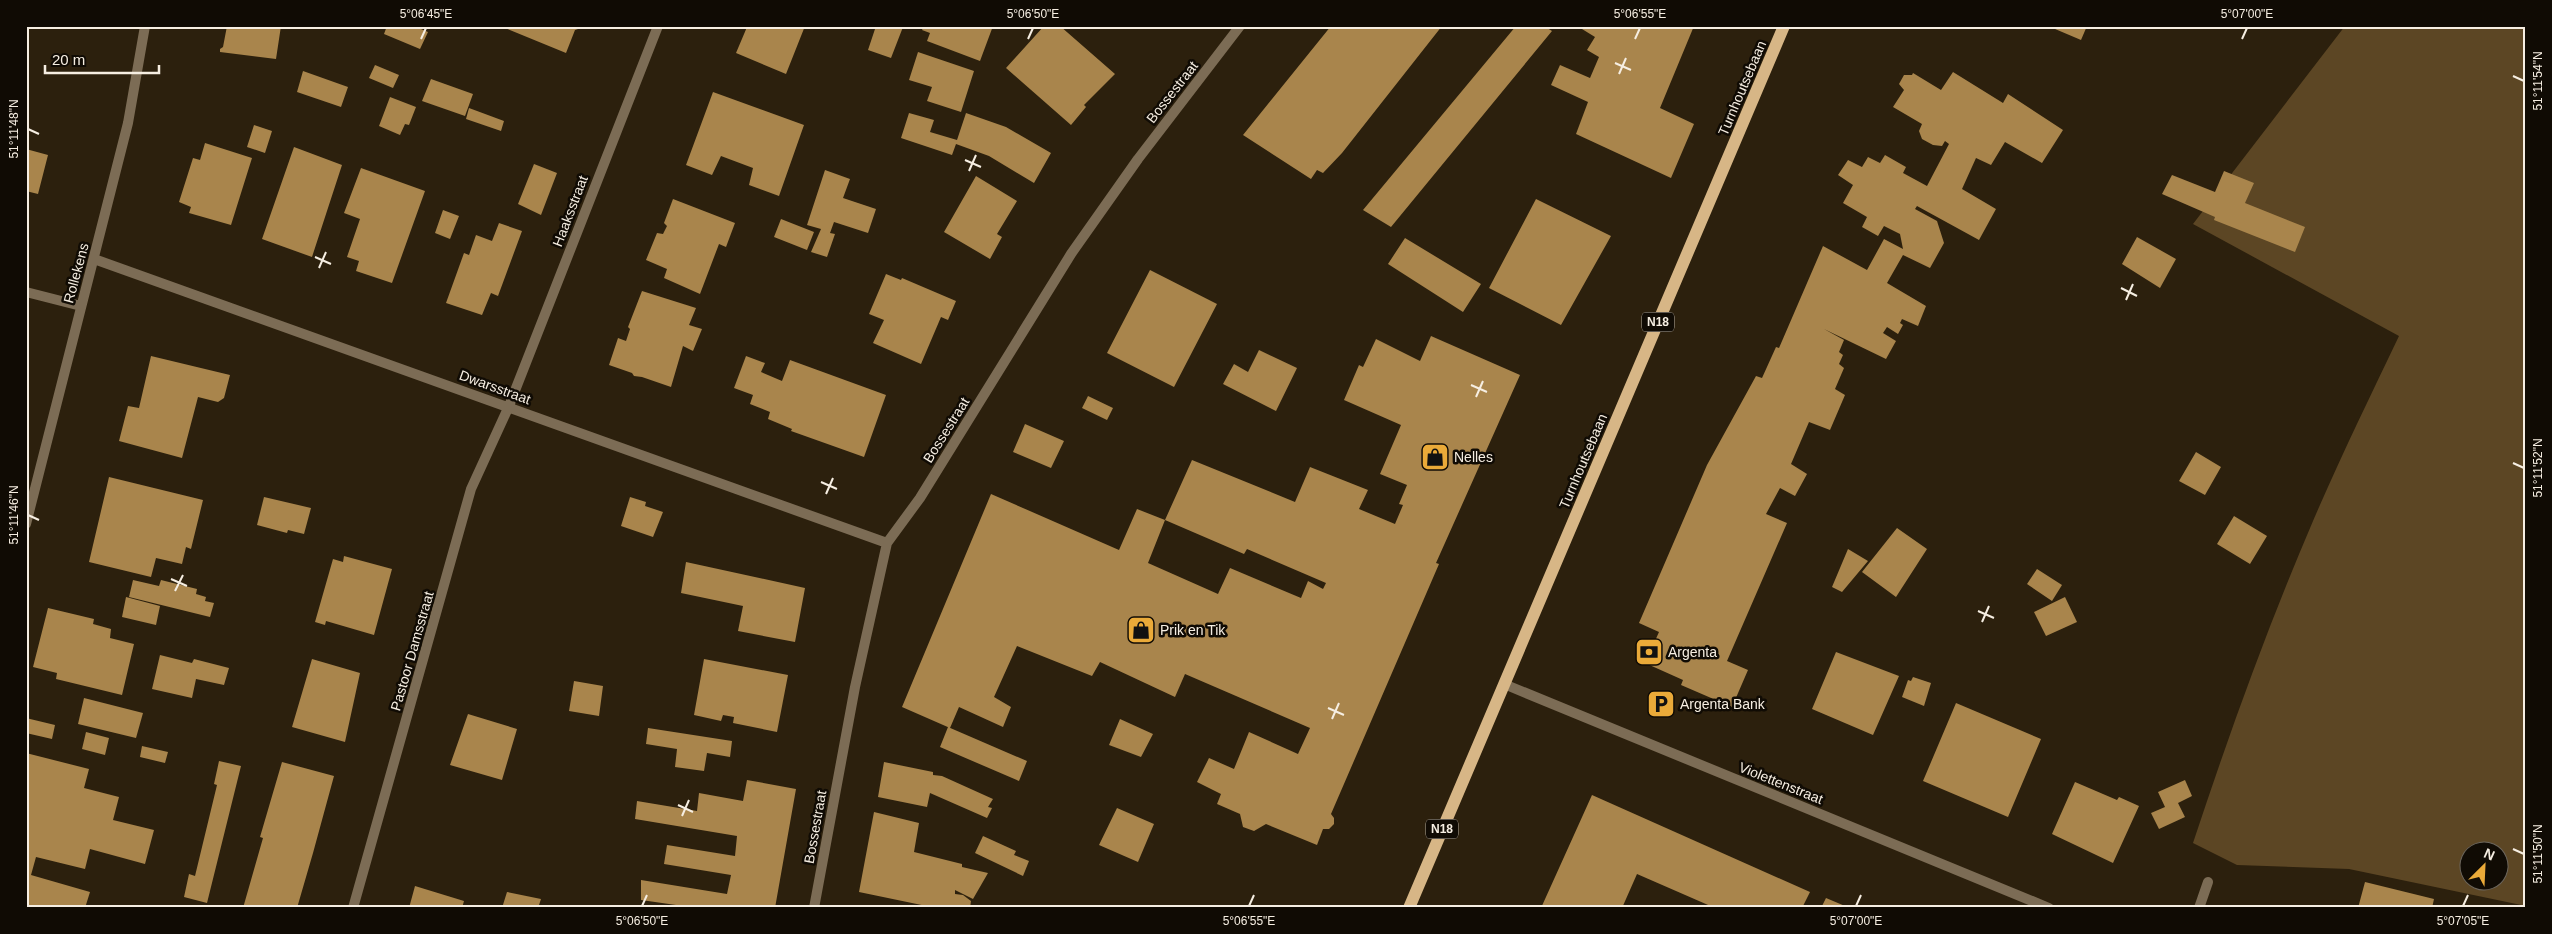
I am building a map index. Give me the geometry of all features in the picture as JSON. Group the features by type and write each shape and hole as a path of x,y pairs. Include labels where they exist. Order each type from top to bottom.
{"main road":[{"name":"Turnhoutsebaan","path":"1409,908 1784,26"}],"street":[{"name":"Rollekens","path":"26,524 128,123 145,26"},
{"name":"Haaksstraat","path":"509,406 658,26"},
{"name":"Bossestraat","path":"814,908 855,687 887,543 920,498 1071,254 1138,159 1240,26"},
{"name":"Dwarsstraat","path":"94,259 509,406 887,543"},
{"path":"26,292 81,306"},
{"name":"Pastoor Damsstraat","path":"353,908 472,489 509,406"},
{"name":"Violettenstraat","path":"1504,684 2048,908"},
{"path":"2199,908 2208,882"}],"shaded area":[{"path":"2345,26 2526,26 2526,906 2349,869 2237,865 2193,843 2280,600 2334,474 2399,336 2193,224"}],"building":[{"path":"227,26 281,26 276,59 220,52 220,49 223,47"},
{"path":"387,26 414,26 428,32 420,49 384,34"},
{"path":"500,26 581,26 581,28 575,30 566,53"},
{"path":"752,26 805,26 786,74 736,53 747,27 751,29"},
{"path":"876,26 903,27 891,58 868,50"},
{"path":"924,26 993,26 980,61 927,41 930,33 922,30"},
{"path":"1044,26 1060,26 1115,74 1084,105 1086,107 1071,125 1006,68"},
{"path":"1331,26 1442,26 1342,153 1323,173 1317,170 1311,179 1243,135"},
{"path":"1516,26 1544,26 1552,31 1391,227 1363,210"},
{"path":"1584,26 1694,26 1660,108 1694,124 1671,178 1576,134 1588,102 1551,85 1560,65 1590,78 1599,57 1587,50 1595,37 1582,29"},
{"path":"2048,26 2087,26 2081,40"},
{"path":"918,52 974,71 961,112 927,101 932,87 909,80"},
{"path":"375,65 399,75 393,88 369,78"},
{"path":"303,71 348,87 341,107 297,92"},
{"path":"1953,72 2003,103 2008,94 2063,130 2042,163 2005,142 1991,165 1976,158 1962,189 1996,209 1979,240 1917,206 1915,209 1937,221 1944,243 1930,268 1903,255 1887,283 1926,306 1918,326 1902,319 1900,323 1903,325 1898,334 1887,327 1883,333 1896,341 1886,359 1824,329 1844,340 1839,352 1843,355 1839,364 1844,368 1835,389 1845,395 1830,430 1809,422 1791,464 1807,474 1795,496 1780,488 1766,514 1787,523 1727,661 1748,670 1732,707 1681,685 1683,680 1645,663 1659,632 1639,623 1707,465 1756,376 1762,378 1776,347 1779,348 1823,246 1867,270 1884,239 1903,249 1900,234 1884,226 1878,236 1862,227 1867,217 1843,203 1853,185 1838,175 1848,160 1862,167 1868,157 1880,163 1885,155 1906,167 1903,173 1927,186 1949,144 1945,141 1942,146 1933,145 1922,139 1919,131 1922,124 1893,107 1904,90 1899,84 1904,75 1912,75 1913,73 1941,90"},
{"path":"431,79 473,94 465,116 422,101"},
{"path":"713,92 804,125 779,196 749,185 753,168 721,156 712,175 686,165"},
{"path":"390,97 416,107 409,125 405,124 400,135 379,126"},
{"path":"469,108 504,121 501,131 466,119"},
{"path":"909,113 934,120 930,132 957,140 966,113 1006,127 1051,153 1034,183 989,156 956,144 952,155 901,138"},
{"path":"254,125 272,131 265,153 247,147"},
{"path":"205,143 252,158 231,225 189,213 191,207 179,202 193,158 200,160"},
{"path":"294,147 342,165 312,257 262,239"},
{"path":"26,149 48,155 38,194 26,191"},
{"path":"534,164 557,173 541,215 518,204"},
{"path":"361,168 425,191 392,283 356,271 359,261 347,257 360,219 344,213"},
{"path":"825,170 850,179 843,198 876,209 868,233 834,222 830,233 835,234 827,257 811,252 821,229 807,225"},
{"path":"2224,171 2254,183 2245,203 2305,227 2295,252 2214,220 2215,217 2162,194 2172,175 2215,192"},
{"path":"976,176 1017,201 997,234 1002,237 990,259 944,232"},
{"path":"673,199 735,223 726,247 719,244 700,294 664,278 667,269 646,260 657,233 663,234 667,226 664,223"},
{"path":"1536,199 1611,236 1561,325 1489,288"},
{"path":"443,210 459,216 450,239 435,233"},
{"path":"781,219 814,232 807,250 774,237"},
{"path":"499,223 522,231 498,296 491,293 482,315 446,303 464,253 469,255 476,235 492,241"},
{"path":"2137,237 2176,259 2160,288 2122,264"},
{"path":"1405,238 1481,284 1463,312 1388,264"},
{"path":"1150,270 1217,304 1174,387 1107,353"},
{"path":"886,274 901,280 902,278 956,301 948,320 941,317 921,364 873,343 884,320 869,314"},
{"path":"642,291 696,308 689,325 702,329 693,351 683,346 671,387 634,376 632,373 609,365 618,338 626,341 630,329 628,327"},
{"path":"1431,336 1520,375 1436,563 1439,564 1331,814 1334,818 1334,824 1329,829 1323,829 1317,845 1266,824 1254,831 1243,827 1240,814 1217,804 1221,794 1197,782 1209,758 1234,769 1249,732 1298,754 1310,728 1185,674 1175,697 1100,662 1092,676 1017,646 994,697 1011,707 1003,727 959,707 950,728 902,707 991,494 1119,550 1137,509 1165,520 1192,460 1295,502 1310,467 1368,490 1359,509 1395,524 1403,505 1399,504 1407,485 1380,474 1401,425 1344,400 1359,365 1363,367 1376,339 1420,361","holes":["1165,520 1244,554 1247,549 1326,583 1323,589 1308,581 1301,598 1230,568 1218,594 1148,563"]},
{"path":"1259,350 1297,368 1276,411 1223,384 1234,364 1248,372"},
{"path":"151,356 230,375 224,398 218,402 198,397 182,458 119,441 128,406 139,408"},
{"path":"746,356 765,363 761,372 782,381 790,360 886,395 864,457 791,431 792,429 768,419 770,412 750,404 753,395 734,388"},
{"path":"1088,396 1113,408 1107,420 1082,408"},
{"path":"1025,424 1064,441 1051,468 1013,452"},
{"path":"2196,452 2221,467 2205,495 2179,481"},
{"path":"109,477 203,500 191,549 186,547 182,564 156,558 151,577 89,562"},
{"path":"264,497 311,508 304,534 288,530 287,533 257,525"},
{"path":"630,497 646,502 645,506 663,512 653,537 621,526"},
{"path":"2234,516 2267,536 2250,564 2217,544"},
{"path":"1897,528 1927,549 1896,597 1862,572"},
{"path":"1848,549 1868,561 1842,592 1832,587"},
{"path":"344,556 392,569 374,635 326,621 325,625 315,622 333,559 343,562"},
{"path":"686,562 805,588 795,642 738,631 743,606 681,593"},
{"path":"2037,569 2062,585 2052,601 2027,584"},
{"path":"133,580 159,586 161,580 197,589 196,594 206,597 205,601 214,603 210,617 129,597"},
{"path":"126,597 160,606 156,625 122,617"},
{"path":"2065,597 2077,622 2046,636 2034,612"},
{"path":"48,608 94,619 93,624 111,629 110,638 134,644 122,695 56,679 57,673 33,667"},
{"path":"1836,652 1899,676 1873,735 1812,709"},
{"path":"160,655 192,663 194,659 229,668 224,685 196,679 192,698 152,689"},
{"path":"312,659 360,673 345,742 292,727"},
{"path":"704,659 788,675 777,732 733,723 734,717 723,715 721,721 694,715"},
{"path":"1913,677 1931,683 1924,706 1902,697 1908,680 1911,681"},
{"path":"574,681 603,686 599,716 569,711"},
{"path":"84,698 143,713 136,738 78,724"},
{"path":"1956,703 2041,739 2008,817 1923,781"},
{"path":"468,714 517,729 502,780 450,765"},
{"path":"26,718 55,725 52,739 26,733"},
{"path":"1120,719 1153,734 1141,757 1109,745"},
{"path":"948,727 1027,761 1019,781 940,747"},
{"path":"648,728 732,741 730,757 707,753 704,771 675,767 677,749 646,744"},
{"path":"86,732 109,738 105,755 82,749"},
{"path":"142,746 168,752 165,763 140,757"},
{"path":"26,753 89,769 84,788 119,797 113,820 154,830 145,864 90,849 85,869 36,857 31,875 90,892 85,908 26,908"},
{"path":"219,761 241,766 207,903 184,897 189,874 195,876 217,785 214,784"},
{"path":"282,762 334,776 297,908 243,908 263,838 260,837"},
{"path":"884,762 933,772 933,775 942,776 993,799 988,807 992,808 987,818 930,793 927,807 878,797"},
{"path":"747,780 796,789 775,908 697,908 641,900 641,880 727,894 731,875 664,864 667,845 735,856 737,836 635,819 637,801 697,811 699,793 743,801"},
{"path":"2185,780 2192,796 2178,803 2185,817 2159,829 2151,813 2165,807 2158,792"},
{"path":"2075,782 2117,800 2119,797 2139,806 2113,863 2052,834"},
{"path":"1592,795 1810,892 1802,908 1715,908 1637,874 1622,908 1541,908"},
{"path":"1117,808 1154,824 1138,862 1099,845"},
{"path":"874,812 919,823 914,852 962,864 962,867 988,873 973,899 955,890 955,894 963,895 971,901 970,908 936,908 859,892"},
{"path":"983,836 1016,851 1014,855 1029,861 1023,876 975,853"},
{"path":"2365,882 2434,899 2432,908 2358,908"},
{"path":"415,886 464,901 462,908 409,908"},
{"path":"507,892 541,899 538,908 502,908"},
{"path":"1826,898 1845,906 1821,908"}],"place":[{"name":"Nelles","path":"1435,457"},
{"name":"Prik en Tik","path":"1141,630"},
{"name":"Argenta","path":"1649,652"},
{"name":"Argenta Bank","path":"1661,704"}]}
